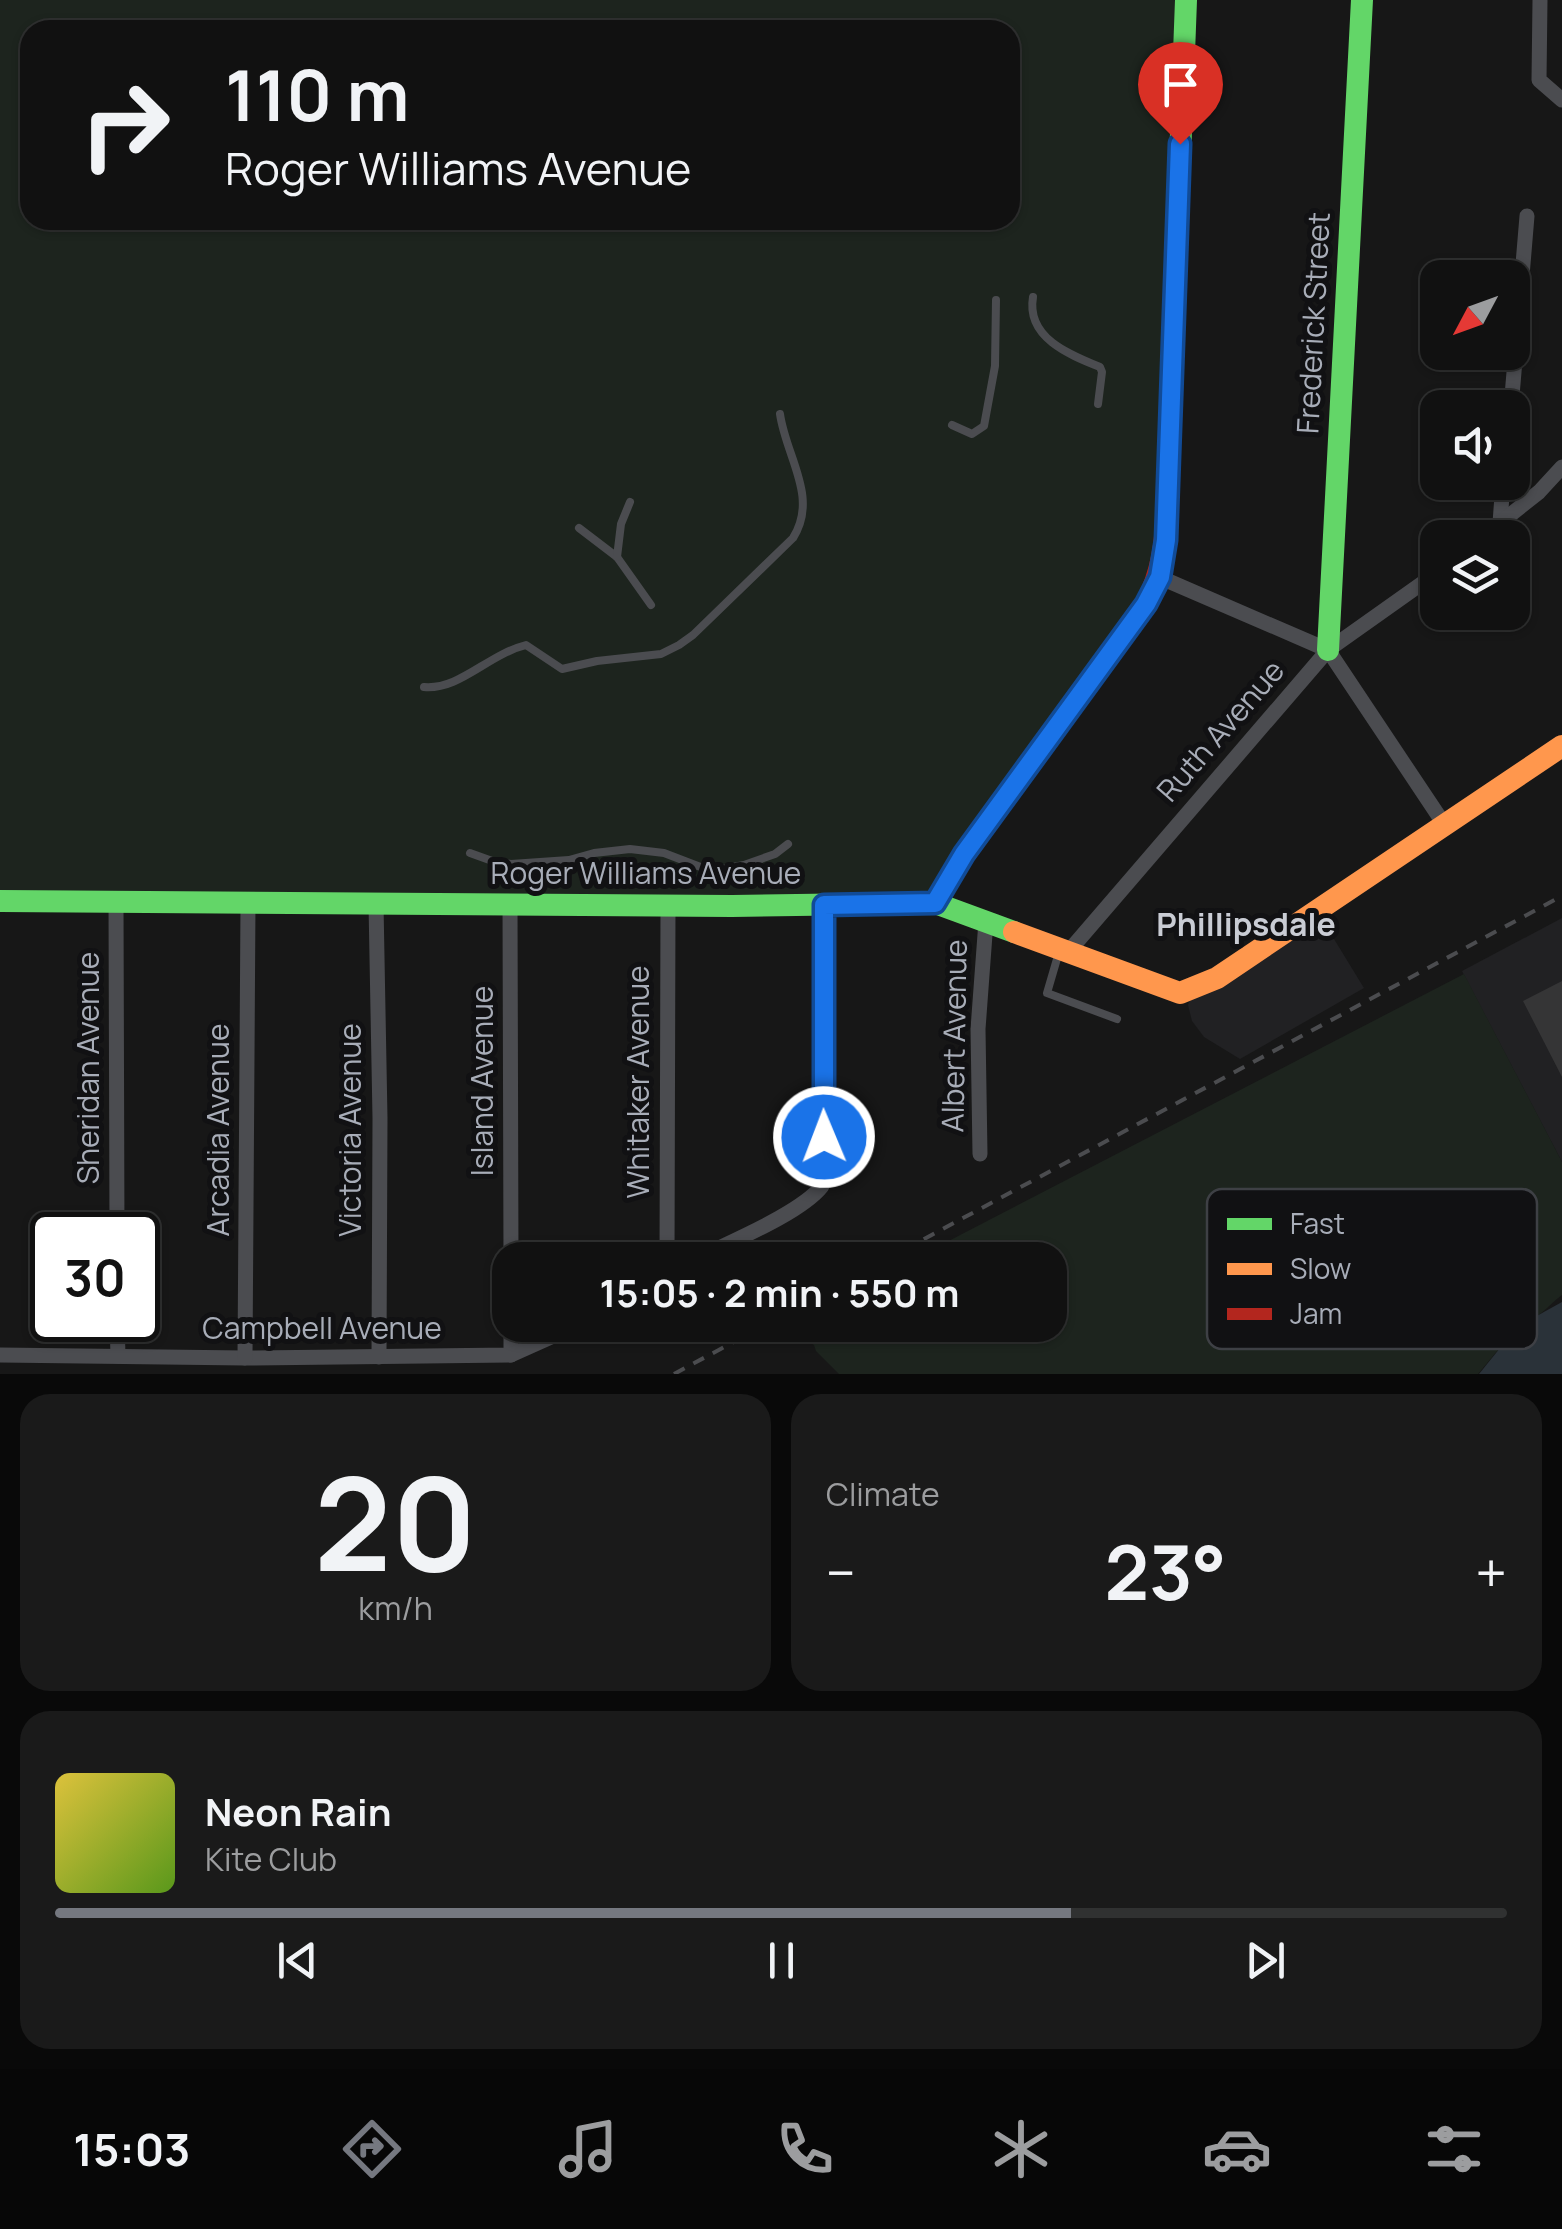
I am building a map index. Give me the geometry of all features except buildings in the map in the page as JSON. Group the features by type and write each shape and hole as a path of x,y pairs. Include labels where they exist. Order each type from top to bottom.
{"main road":[{"path":"935,903 964,854 1146,604 1160,577 1166,540 1186,0"},
{"name":"Frederick Street","path":"1328,650 1362,0"},
{"name":"Roger Williams Avenue","path":"0,901 935,903 1171,990 1190,991 1233,968 1562,746"}],"street":[{"path":"1540,0 1538,80 1562,100"},
{"path":"1512,390 1527,216"},
{"path":"1505,520 1562,467"},
{"path":"1160,577 1328,650 1444,824"},
{"name":"Ruth Avenue","path":"1065,949 1328,650 1420,585"},
{"name":"Sheridan Avenue","path":"116,901 117,1212"},
{"name":"Arcadia Avenue","path":"245,1358 248,902"},
{"name":"Island Avenue","path":"510,902 510,1242"},
{"name":"Victoria Avenue","path":"376,904 379,1357"},
{"name":"Whitaker Avenue","path":"666,1242 668,905"},
{"path":"729,1242 796,1207 822,1186 824,905"},
{"name":"Albert Avenue","path":"980,1154 978,1029 986,920"},
{"path":"118,1342 118,1356"},
{"path":"511,1342 511,1355"},
{"name":"Campbell Avenue","path":"0,1355 511,1355 540,1342"}],"lane":[{"path":"1033,297 1033,312 1052,344 1072,358 1100,367 1098,404"},
{"path":"952,425 972,434 984,426 994,366 996,300"},
{"path":"424,687 442,688 505,650 526,644 562,669 661,654 693,635 794,538 804,521 805,506 780,414"},
{"path":"617,557 621,524 630,502"},
{"path":"579,528 617,557 651,604"},
{"path":"470,854 511,864 570,860 630,849 664,853 712,871 775,854 788,844"},
{"path":"1065,949 1047,993 1117,1019"}],"shaded area":[{"path":"0,0 1190,0 1165,575 939,899 0,892"},
{"path":"1309,918 1321,936 1329,934 1334,939 1364,988 1240,1059 1204,1037 1192,1021 1188,1005 1192,994"},
{"path":"1562,918 1562,1162 1462,971"},
{"path":"1464,974 1562,1162 1562,1295 1537,1316 1537,1189 1207,1189 1207,1349 1499,1349 1478,1374 839,1374 808,1342 1067,1342 1067,1242 947,1242"},
{"path":"1562,1302 1562,1374 1479,1374 1499,1349 1537,1349 1537,1316"}],"railway":[{"path":"918,1242 1562,896"},
{"path":"674,1374 733,1342"}],"traffic: fast":[{"path":"1167,506 1186,0"},
{"path":"1328,650 1362,0"},
{"path":"0,901 732,906 935,903 1014,932"}],"traffic: slow":[{"path":"1014,932 1180,993 1217,978 1562,746"}],"traffic: jam":[{"path":"935,903 965,854 1146,604 1162,556 1167,506"}],"district":[{"name":"Phillipsdale","path":"1246,925"}],"route":[{"path":"824,1137 824,905 935,903 964,854 1146,604 1160,577 1166,540 1180,144"}]}
